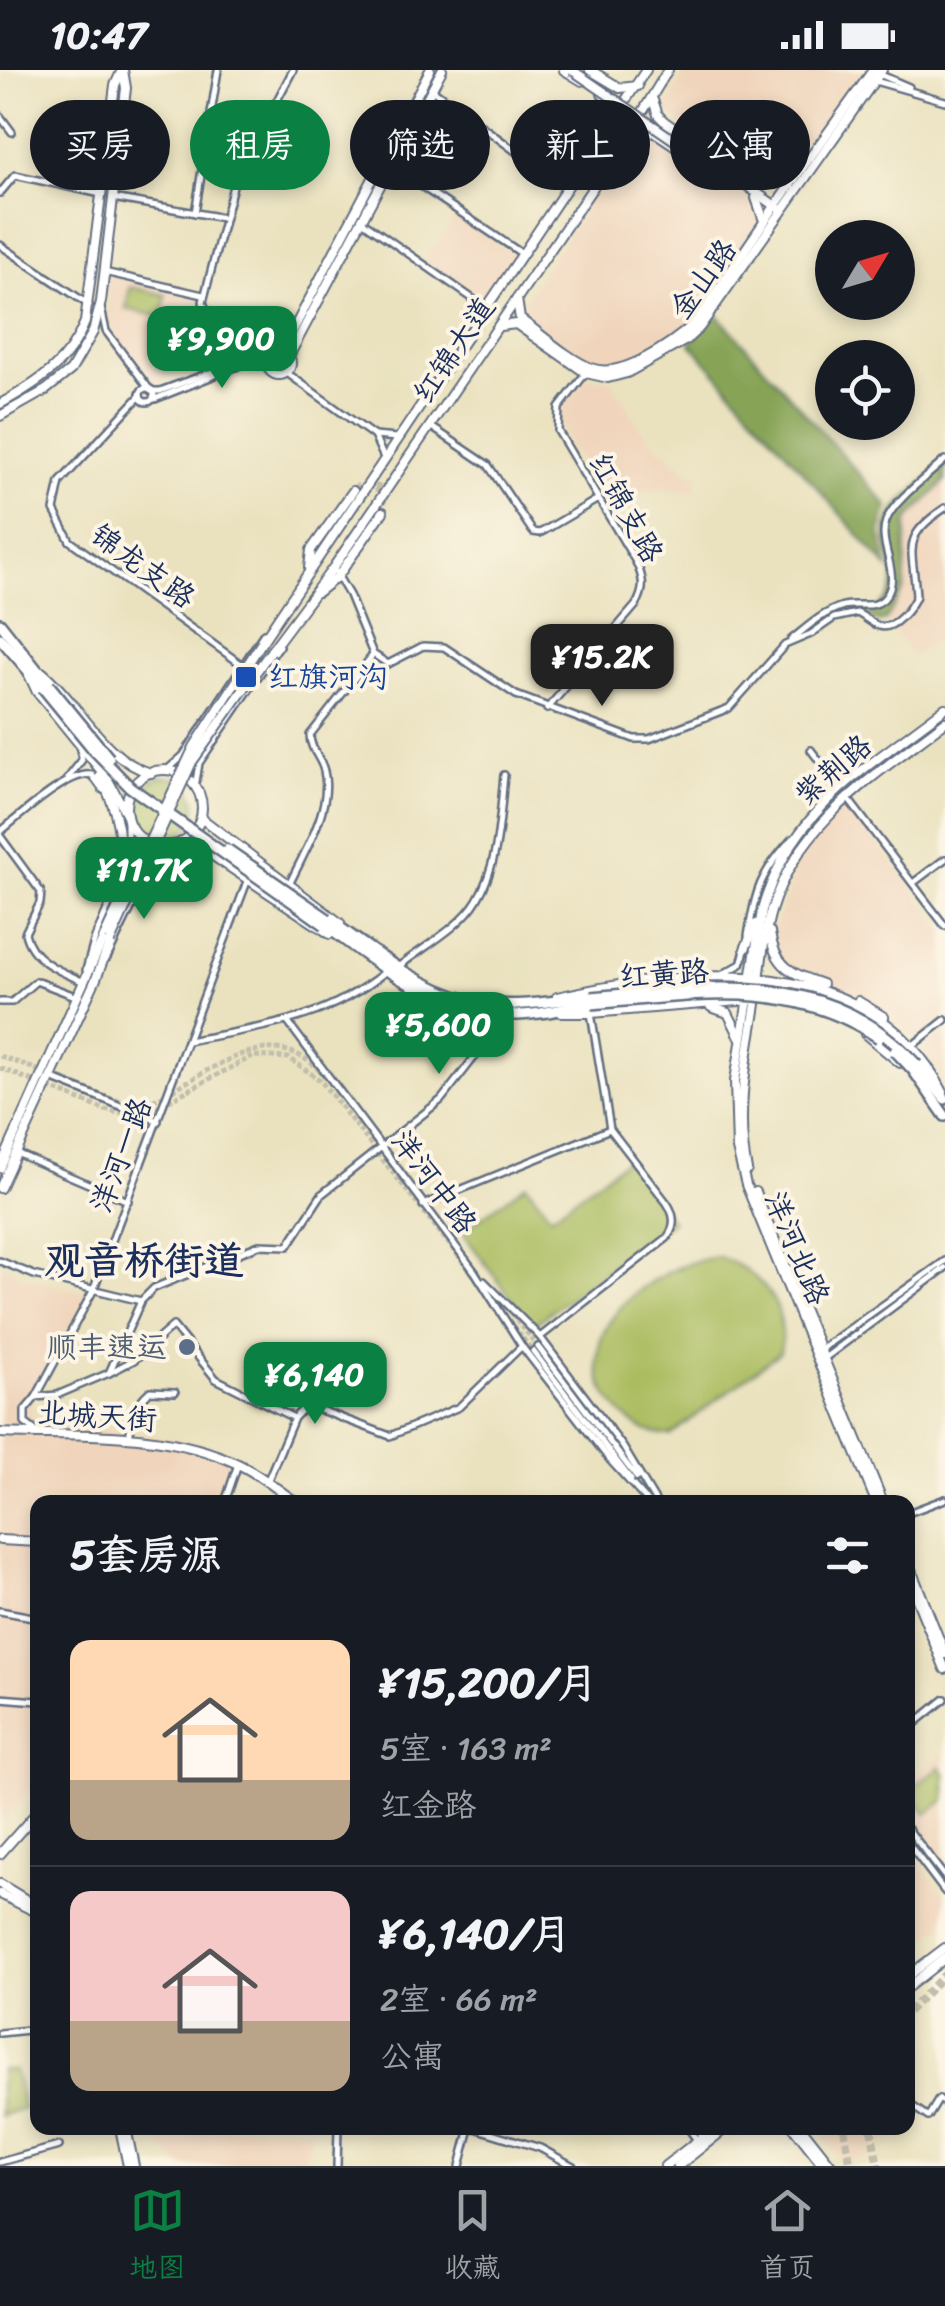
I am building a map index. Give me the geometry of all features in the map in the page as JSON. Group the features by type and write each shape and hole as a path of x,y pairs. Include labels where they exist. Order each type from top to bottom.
{"highway":[{"path":"0,623 29,666"},
{"path":"0,638 29,666"},
{"name":"红黄路","path":"29,666 112,763 134,782 360,946 442,1000 463,1008 508,1015 730,994 790,998 859,1024 900,1054 945,1098"},
{"name":"红黄路","path":"393,968 469,1000 591,1005"},
{"name":"红黄路","path":"915,1067 944,1115"}],"main road":[{"path":"0,404 40,380 70,353 79,339 89,305 115,85 123,70"},
{"path":"0,416 46,390 70,370 90,340 100,302 114,198 126,88 123,70"},
{"path":"286,353 269,357 272,372 279,375 291,366 286,353 430,70"},
{"path":"426,100 442,70"},
{"path":"564,70 607,100"},
{"path":"572,70 670,135"},
{"path":"581,70 670,133"},
{"path":"590,70 620,88 638,86"},
{"name":"红锦大道","path":"629,100 646,70"},
{"name":"红锦大道","path":"650,101 668,70"},
{"name":"金山路","path":"588,370 608,378 628,374 686,340 700,327 776,209 877,74"},
{"path":"652,98 658,115 670,124"},
{"path":"357,218 375,190"},
{"name":"红锦大道","path":"107,938 194,747 284,607 567,190"},
{"name":"红锦大道","path":"107,938 192,762 290,623 336,572 591,190"},
{"path":"746,190 776,209"},
{"path":"749,190 776,209"},
{"path":"756,198 764,222"},
{"name":"金山路","path":"588,370 608,372 625,368 683,334 695,323 776,209"},
{"path":"517,298 518,322"},
{"path":"496,328 518,322 588,370"},
{"path":"308,572 311,550 353,491"},
{"path":"336,572 383,512"},
{"path":"29,666 37,692 116,792 139,836 163,846 198,848 360,946"},
{"path":"29,666 59,685 121,759 150,773 179,773 195,788 202,806 201,818 191,836 176,844"},
{"name":"紫荆路","path":"752,1000 768,888 794,837 821,804 945,708"},
{"name":"紫荆路","path":"766,912 802,843 847,797 945,722"},
{"path":"91,760 114,810 122,852 119,882"},
{"path":"127,816 128,797 134,786 150,773"},
{"path":"201,818 290,884 360,946"},
{"path":"139,892 158,866 175,853 194,852 230,867"},
{"path":"746,948 766,912"},
{"path":"766,912 772,944 788,971 867,1006 884,1018 912,1046 934,1075 945,1098"},
{"path":"0,1188 96,978 107,938"},
{"path":"0,1168 75,996 107,938"},
{"path":"537,1002 616,986 755,975 819,988 846,998 904,1039"},
{"path":"662,1006 752,1000 813,1010 857,1029 896,1059 944,1115"},
{"name":"洋河北路","path":"752,1000 741,1041 733,1107 741,1168 877,1495"},
{"name":"洋河北路","path":"752,1000 741,1105 746,1166 820,1355"},
{"path":"591,1005 722,1008 733,1019 741,1041"},
{"name":"北城天街","path":"0,1433 128,1438 174,1445 238,1464 286,1495"},
{"path":"0,1540 30,1542"},
{"path":"915,1579 945,1654"},
{"path":"915,1595 945,1668"},
{"path":"0,1854 30,1820"},
{"path":"0,1884 30,1905"},
{"path":"0,1894 30,1907"},
{"path":"915,1971 944,1951"},
{"path":"915,1980 944,1951"},
{"path":"124,2135 131,2166"},
{"path":"665,2166 705,2135"},
{"path":"678,2166 717,2135"},
{"path":"800,2135 824,2166"},
{"path":"808,2135 832,2166"}],"street":[{"path":"196,213 218,70"},
{"path":"269,357 210,319 204,308 204,296 234,182 292,70"},
{"path":"877,74 945,100"},
{"path":"432,89 510,147"},
{"path":"0,116 12,132"},
{"path":"0,193 8,179 20,175 102,194"},
{"path":"426,190 523,255"},
{"path":"114,198 225,218"},
{"path":"357,218 486,308"},
{"path":"0,245 89,305"},
{"path":"104,272 204,296"},
{"path":"100,302 106,332 154,399"},
{"path":"140,396 148,402 238,366 251,346"},
{"name":"锦龙支路","path":"241,664 78,548 57,520 54,499 60,482 140,396 141,390 160,391 236,363 251,346"},
{"name":"红锦支路","path":"547,708 643,592 643,576 563,442 557,418 559,408 588,370"},
{"path":"286,372 374,436 384,458"},
{"path":"430,426 488,465 534,532 540,534 598,499"},
{"path":"374,436 398,438"},
{"path":"336,572 373,654 388,664 423,646 444,646 516,695 634,739 648,739 728,708 785,645 826,614 843,606 882,602 891,580 883,534 886,520 892,509 945,460"},
{"path":"785,645 846,614 857,613 880,627 891,626 916,596 912,536 945,508"},
{"path":"167,770 184,756 241,664 284,607"},
{"path":"195,788 199,763 274,656 290,623"},
{"path":"290,884 321,812 326,789 324,767 310,746 310,734 373,654"},
{"path":"80,746 80,765 0,834 38,884 40,902 24,933 27,943 52,968 83,979 95,938 127,864 127,816"},
{"path":"811,750 840,789"},
{"path":"64,782 89,773 114,810"},
{"path":"188,1041 314,1015 358,994 464,915 478,900 497,839 504,775"},
{"path":"847,797 945,926"},
{"path":"717,977 736,969 746,948 759,883 772,860 794,837"},
{"path":"96,978 163,846"},
{"path":"913,883 945,859"},
{"name":"洋河一路","path":"36,1432 24,1419 25,1410 36,1397 93,1291 248,879"},
{"path":"0,1002 12,1002 36,981 75,996"},
{"path":"540,1337 667,1238 673,1227 674,1217 667,1203 610,1129 591,1005"},
{"path":"109,1373 140,1301 154,1288 259,1245 288,1246 316,1201 441,1100 508,1015"},
{"path":"912,1046 945,1020"},
{"name":"洋河中路","path":"286,1021 475,1272 522,1346 609,1460 645,1495"},
{"path":"51,1078 158,1120"},
{"path":"423,1205 610,1129"},
{"path":"16,1152 128,1201"},
{"path":"0,1261 34,1276 140,1301"},
{"path":"820,1355 945,1265"},
{"name":"洋河中路","path":"475,1272 540,1337 623,1448 646,1495"},
{"path":"36,1397 57,1394 127,1365 173,1326 216,1379 294,1418"},
{"path":"267,1482 294,1418 307,1405 390,1436 459,1407 522,1346"},
{"path":"535,1349 645,1495"},
{"path":"128,1438 140,1400 150,1391 175,1392"},
{"path":"227,1495 238,1464"},
{"path":"915,1510 945,1499"},
{"path":"0,1612 30,1617"},
{"path":"0,1698 30,1700"},
{"path":"915,1723 945,1698"},
{"path":"915,1838 945,1877"},
{"path":"915,1852 945,1892"},
{"path":"0,2033 30,2029"},
{"path":"915,2108 928,2117 940,2099 945,2104"},
{"path":"336,2166 338,2135"},
{"path":"460,2166 471,2135"},
{"path":"496,2135 540,2148 572,2166"},
{"path":"694,2135 698,2140"},
{"path":"0,2162 59,2146"}],"shaded area":[{"path":"686,70 863,70 810,145 810,100 670,100 670,114 666,105"},
{"path":"650,134 670,146 670,190 735,190 753,202 761,221 692,321 624,364 609,369 592,365 524,317 522,303 598,190 650,190"},
{"path":"457,214 517,256 484,302 424,263"},
{"path":"112,276 202,298 202,308 211,321 160,386 148,382 107,322 107,279"},
{"path":"586,378 611,380 641,429 657,447 683,468 699,475 694,491 661,487 642,491 607,508 566,439 560,418 563,408"},
{"path":"945,481 945,632 913,656 886,620 900,598 907,521"},
{"path":"845,807 851,808 945,933 945,1017 919,1038 868,1002 788,966 774,942 794,870 809,846"},
{"path":"945,1028 945,1086 924,1053 926,1043"},
{"path":"0,1266 23,1277 84,1292 87,1297 32,1392 34,1420 177,1439 236,1457 223,1495 30,1495 30,1790 0,1824"},
{"path":"945,1752 945,1874 915,1834 915,1776"},
{"path":"915,1856 945,1896 945,1925 915,1947"},
{"path":"158,2135 310,2135 304,2166 182,2166 161,2146"},
{"path":"822,2135 901,2135 881,2142 867,2155 843,2162"}],"green space":[{"path":"130,287 166,295 162,317 126,309"},
{"path":"716,313 815,424 815,440 829,440 888,506 880,532 887,567 690,343"},
{"path":"945,464 945,481 907,521 904,588 886,620 879,622 858,610 874,609 892,590 894,579 887,546 889,522 906,498"},
{"path":"166,777 187,786 196,807 187,828 166,837 145,828 136,807 145,786"},
{"path":"626,1160 672,1221 532,1326 462,1232 526,1184 551,1216"},
{"path":"719,1257 748,1272 769,1292 780,1319 780,1352 670,1435 648,1431 622,1414 601,1381 598,1355 605,1331 620,1308 641,1289 666,1273"},
{"path":"940,1767 945,1773 945,1800 927,1814 915,1799 915,1786"},
{"path":"0,2070 14,2070 24,2108 0,2116"}],"tunnel":[{"path":"353,491 361,485 378,488 383,495 383,512"},
{"path":"53,1075 109,1098 142,1103 236,1057 274,1049 311,1063 329,1081"},
{"path":"0,1056 43,1072"},
{"path":"0,1068 124,1114 147,1112 253,1056 289,1058 320,1080 479,1282"},
{"path":"459,1247 486,1282"},
{"path":"503,1302 538,1347"},
{"path":"504,1315 533,1351"},
{"path":"915,2005 945,1974"},
{"path":"845,2135 851,2166"},
{"path":"872,2135 878,2166"}],"place":[{"name":"红旗河沟","path":"246,677"},
{"name":"顺丰速运","path":"187,1347"}],"district":[{"name":"观音桥街道","path":"144,1260"}]}
